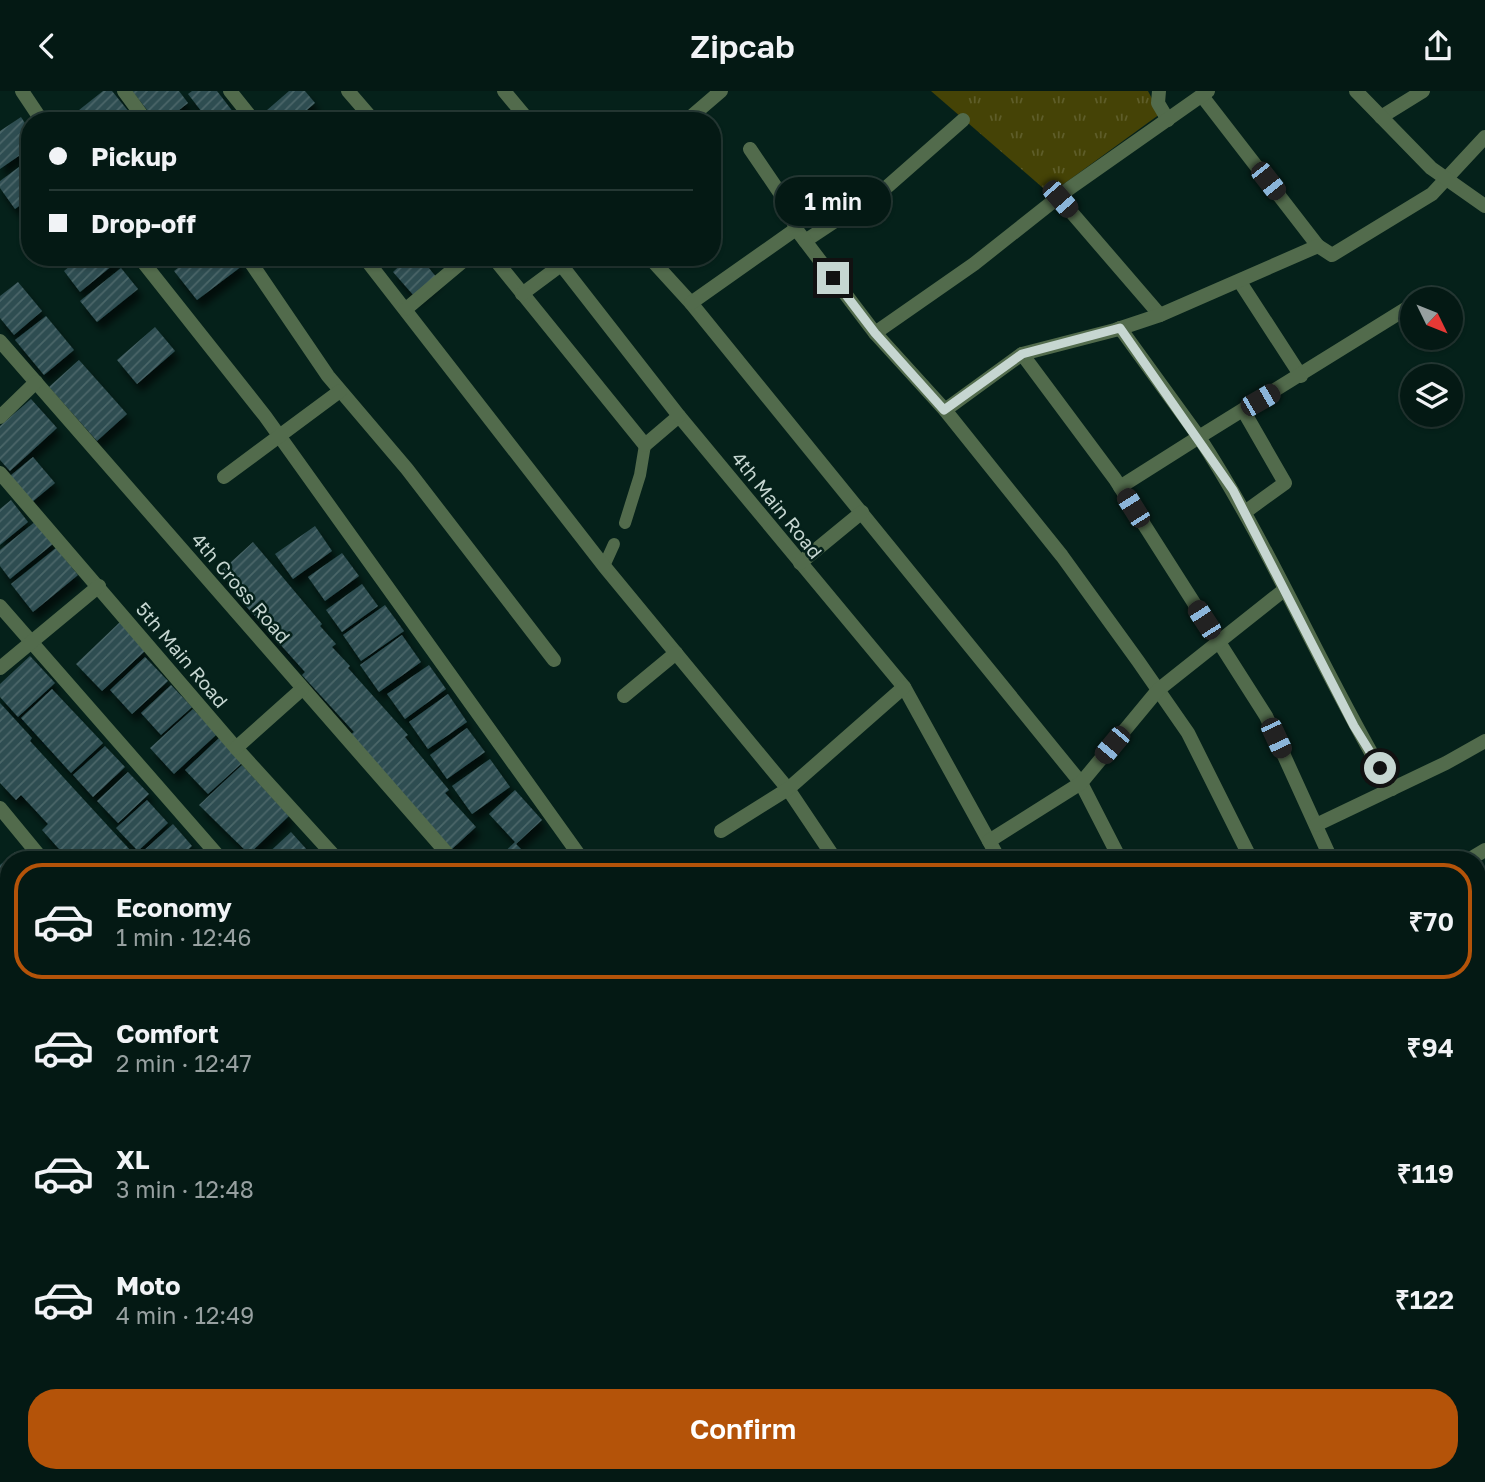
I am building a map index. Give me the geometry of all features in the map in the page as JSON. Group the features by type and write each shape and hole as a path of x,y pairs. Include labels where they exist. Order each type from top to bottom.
{"street":[{"path":"22,91 36,112"},
{"path":"124,91 139,112"},
{"path":"230,91 247,112"},
{"path":"348,91 366,112"},
{"path":"504,91 522,112"},
{"path":"696,112 721,91"},
{"path":"1159,91 1158,103 1168,120"},
{"path":"1356,91 1431,168 1485,206"},
{"path":"1381,117 1423,91"},
{"path":"875,333 1060,199 1070,188 1205,93 1318,246 1332,255 1432,194 1485,137"},
{"path":"691,303 801,235 888,186 963,120"},
{"path":"750,149 786,202 801,235 875,333 944,410 1062,556 1158,690 1188,733 1247,851"},
{"path":"1060,199 1160,315"},
{"path":"944,410 1022,354 1160,315 1318,246"},
{"path":"146,266 279,436 576,851"},
{"path":"253,266 340,391 407,469 554,660"},
{"path":"371,266 604,566 788,789 830,851"},
{"path":"406,309 457,266"},
{"path":"500,266 645,445"},
{"path":"522,294 553,266"},
{"name":"4th Main Road","path":"562,266 679,416 904,687 995,851"},
{"path":"657,266 691,303 1081,782 1116,851"},
{"path":"1240,282 1301,376"},
{"path":"1120,487 1400,313"},
{"path":"1120,328 1199,437 1245,512 1354,726 1392,789"},
{"name":"4th Cross Road","path":"0,341 445,851"},
{"path":"1022,354 1120,487 1266,716 1327,851"},
{"path":"0,417 36,382"},
{"path":"224,477 340,391"},
{"path":"1243,410 1285,482 1245,512"},
{"path":"625,523 645,445 679,416"},
{"name":"5th Main Road","path":"0,473 236,748 330,851"},
{"path":"800,563 862,512"},
{"path":"604,566 614,544"},
{"path":"0,668 99,586"},
{"path":"989,841 1081,782 1158,690 1284,590"},
{"path":"0,607 214,851"},
{"path":"624,696 676,653"},
{"path":"721,831 788,789 904,687"},
{"path":"236,748 302,689"},
{"path":"1316,825 1485,741"},
{"path":"0,809 35,851"}],"green space":[{"path":"931,91 1148,91 1160,114 1050,194"}],"building":[{"path":"103,91 112,91 129,112 77,112"},
{"path":"132,91 179,91 188,103 176,112 149,112"},
{"path":"192,91 217,91 233,112 202,112 188,94"},
{"path":"289,91 305,91 315,103 304,112 265,112"},
{"path":"21,117 21,154 0,169 0,131"},
{"path":"21,166 21,205 15,209 0,188 0,181"},
{"path":"70,266 112,266 80,292 64,271"},
{"path":"180,266 242,266 197,300 174,271"},
{"path":"399,266 427,266 437,278 415,297 393,272"},
{"path":"121,268 138,289 97,322 80,301"},
{"path":"18,282 42,311 14,335 0,318 0,296"},
{"path":"46,316 74,350 44,375 15,340"},
{"path":"155,327 175,351 137,384 117,360"},
{"path":"79,360 127,414 97,441 49,387"},
{"path":"31,399 57,428 10,471 0,460 0,426"},
{"path":"33,457 55,483 32,502 10,476"},
{"path":"11,500 28,522 0,545 0,509"},
{"path":"36,521 54,543 10,579 0,566 0,550"},
{"path":"315,526 332,551 293,579 275,554"},
{"path":"253,542 322,624 320,626 336,644 332,647 408,735 405,737 449,790 445,793 476,827 452,849 350,735 354,732 302,675 305,672 235,594 238,592 220,572"},
{"path":"56,548 78,575 33,612 11,584"},
{"path":"342,553 359,576 325,601 308,577"},
{"path":"362,584 378,606 342,632 326,610"},
{"path":"385,605 404,631 361,661 343,635"},
{"path":"120,622 146,650 102,691 76,664"},
{"path":"402,635 421,662 379,692 360,665"},
{"path":"30,656 55,683 18,717 0,697 0,684"},
{"path":"145,657 168,681 132,714 110,690"},
{"path":"429,665 446,689 405,719 387,694"},
{"path":"171,685 192,707 161,735 141,713"},
{"path":"52,689 103,743 71,773 21,718"},
{"path":"448,694 467,722 428,749 409,722"},
{"path":"0,703 32,738 30,741 130,850 61,851 42,830 48,824 21,795 16,800 0,783"},
{"path":"193,709 217,734 174,774 150,748"},
{"path":"467,728 485,752 447,779 430,755"},
{"path":"219,738 242,763 208,794 185,770"},
{"path":"105,746 125,767 93,797 73,775"},
{"path":"490,759 510,787 472,814 452,786"},
{"path":"242,765 289,816 252,851 246,851 199,805"},
{"path":"128,772 149,794 118,823 97,801"},
{"path":"515,790 542,820 516,844 523,851 505,851 515,842 489,814"},
{"path":"147,800 168,823 138,851 116,828"},
{"path":"173,824 192,846 187,851 143,851"},
{"path":"291,832 308,851 271,851"}],"route":[{"path":"833,278 875,333 944,410 1022,354 1120,328 1199,437 1233,490 1354,726 1380,768"}]}
